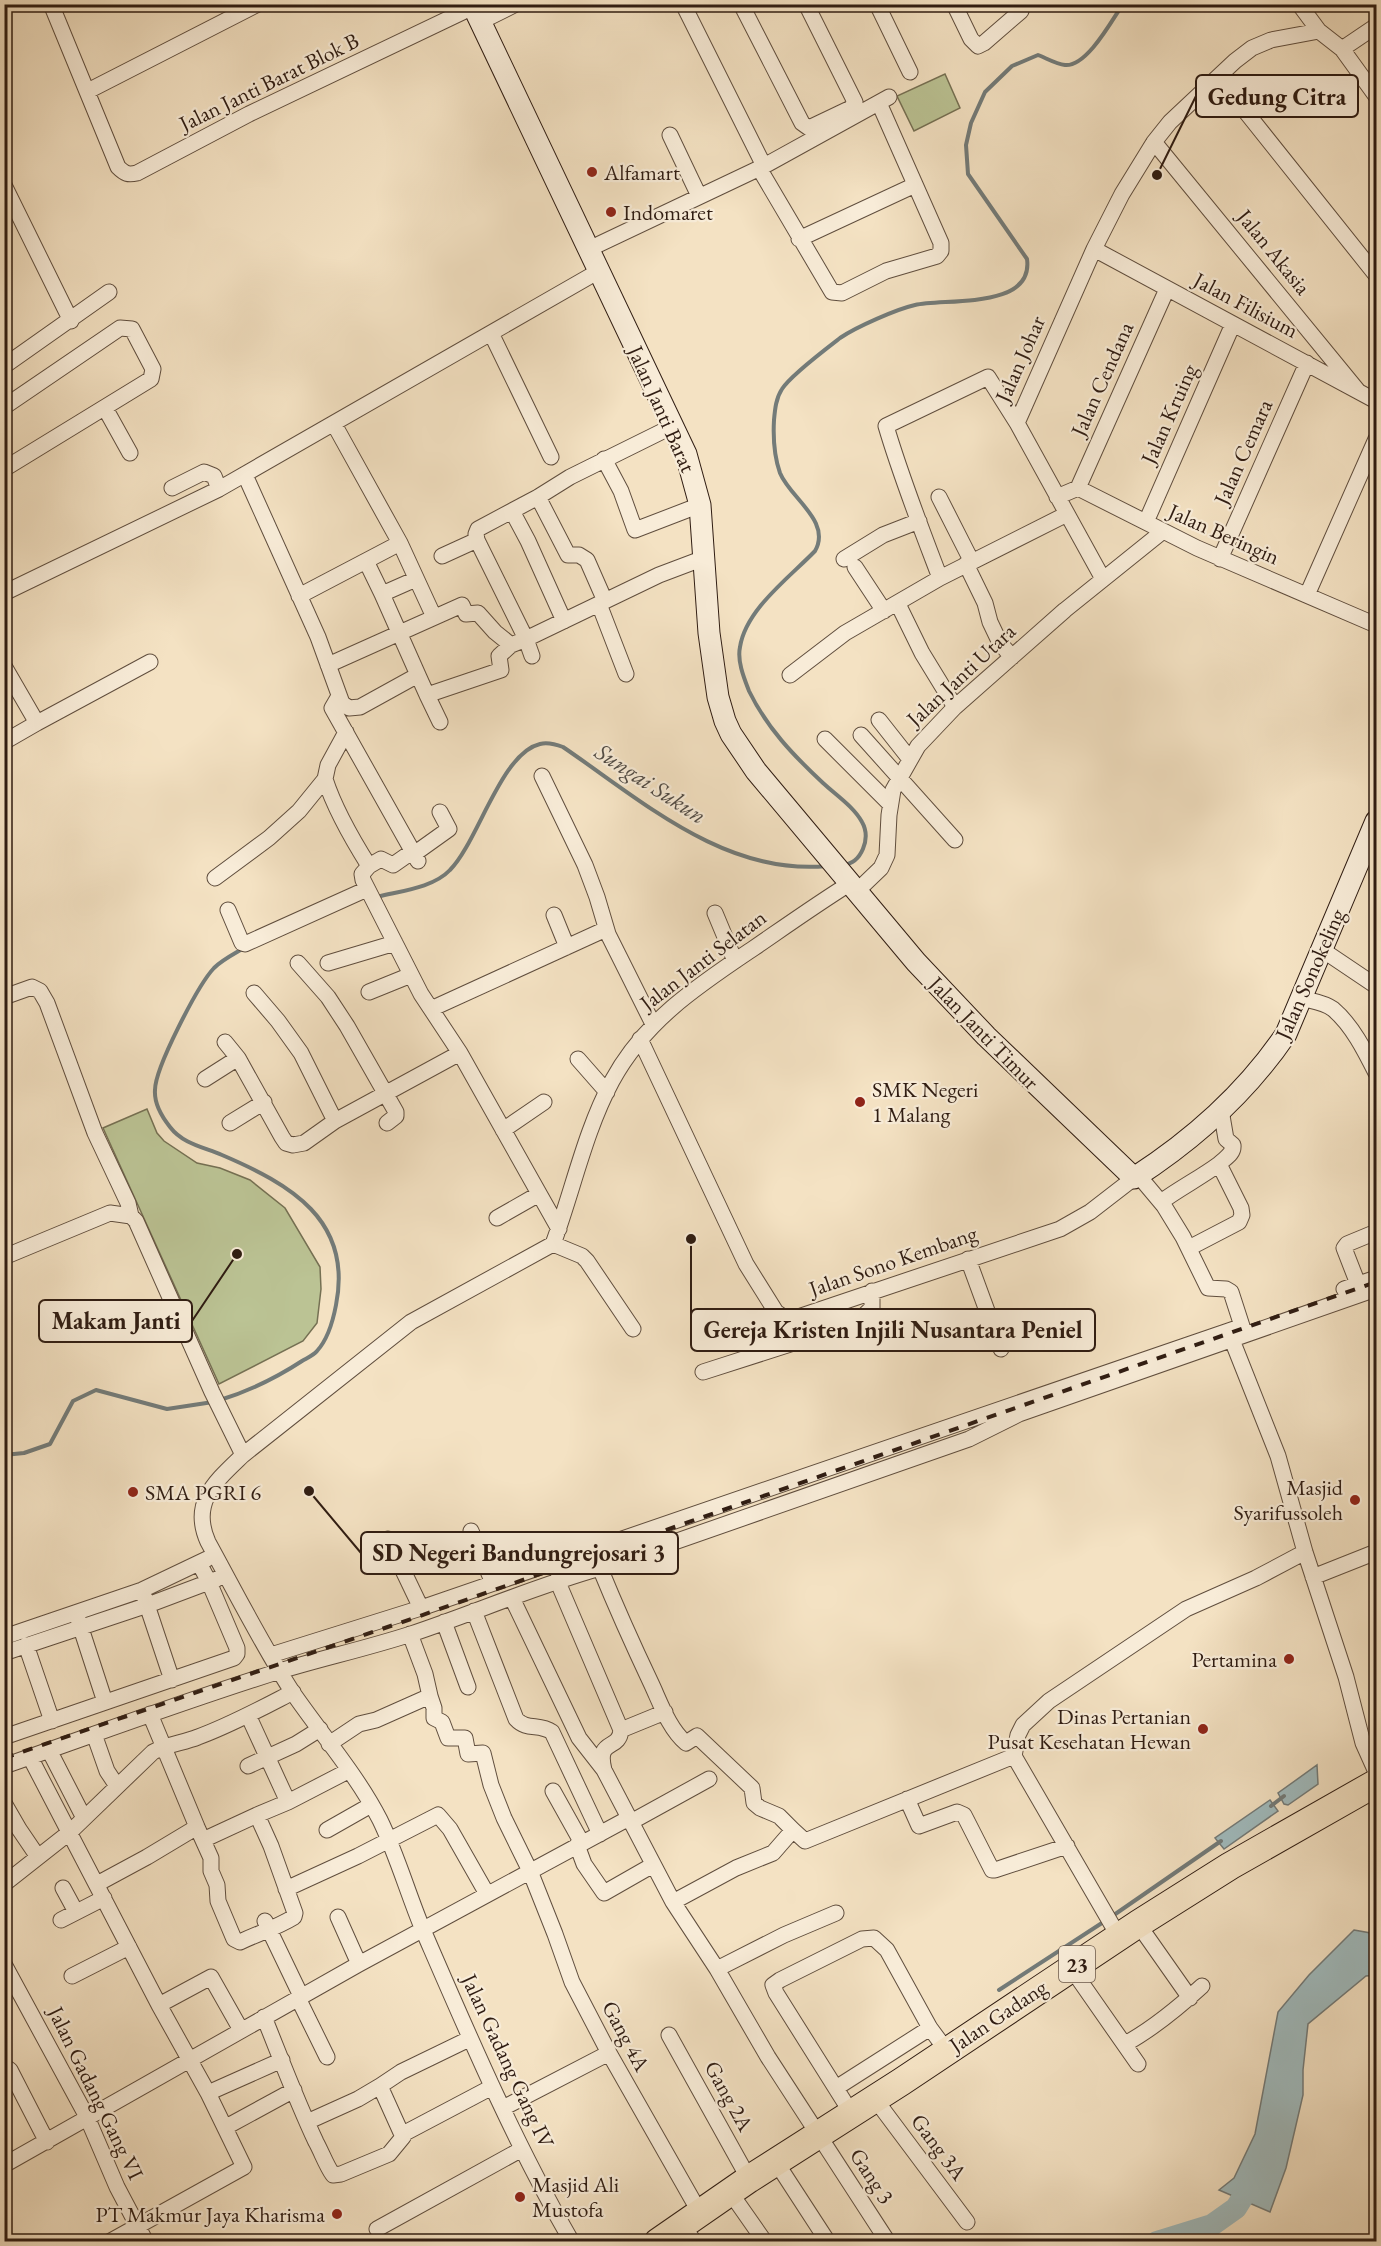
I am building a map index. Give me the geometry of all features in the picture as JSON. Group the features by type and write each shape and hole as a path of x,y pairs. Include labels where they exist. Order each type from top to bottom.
{"highway":[{"name":"Jalan Gadang","path":"658,2241 692,2227 740,2186 1071,1968 1119,1925 1230,1866 1377,1783"}],"street":[{"path":"51,5 88,91 258,4"},
{"name":"Jalan Janti Barat Blok B","path":"88,91 118,168 124,173 137,173 249,114 475,11 516,4"},
{"path":"589,249 762,167 884,100 915,185 941,243 941,251 937,256 886,271 842,293 829,289 762,167 683,4"},
{"path":"741,4 802,123 809,128 851,108 855,102 806,4"},
{"path":"877,4 910,72"},
{"path":"954,4 971,39 978,46 1021,11 1023,4"},
{"path":"1299,4 1319,31 1342,49 1377,96"},
{"name":"Jalan Janti Barat","path":"475,11 689,462 700,505 709,633 715,683 725,721 741,751 756,771 850,885"},
{"path":"1342,49 1377,26"},
{"name":"Jalan Johar","path":"1103,579 1017,423 1094,249 1122,194 1154,142 1170,122 1252,48 1271,40 1319,31"},
{"path":"1218,77 1377,275"},
{"path":"670,135 699,196"},
{"name":"Jalan Akasia","path":"1154,142 1359,391"},
{"path":"4,185 71,321"},
{"path":"800,239 915,185"},
{"name":"Jalan Filisium","path":"1094,249 1377,401"},
{"path":"4,593 245,475 599,271"},
{"name":"Jalan Cendana","path":"1078,488 1167,289"},
{"path":"4,366 71,321 109,292"},
{"name":"Jalan Kruing","path":"1146,522 1233,324"},
{"path":"4,407 114,331 125,328 132,329 153,369 154,374 151,379 4,469"},
{"path":"491,333 551,457"},
{"name":"Jalan Cemara","path":"1220,559 1307,363"},
{"path":"940,578 886,426 988,377 1017,423"},
{"path":"105,408 130,453"},
{"path":"334,424 400,543 434,617"},
{"path":"532,656 519,642 477,540 478,530 570,477 673,426"},
{"path":"1307,595 1377,439"},
{"path":"604,459 621,491 635,530 700,505"},
{"path":"172,488 204,472 214,476 219,489"},
{"path":"245,475 299,596 342,703 349,708 360,707 418,675"},
{"path":"1057,497 1078,488"},
{"name":"Jalan Beringin","path":"1078,488 1220,559 1377,625"},
{"path":"939,496 969,563 990,622 1000,642 1012,657"},
{"path":"538,497 568,555 579,555 587,560 626,674"},
{"path":"512,511 564,621"},
{"path":"790,675 845,633 940,578 1067,514"},
{"path":"919,521 883,535 850,563 891,607 955,707"},
{"name":"Jalan Janti Utara","path":"850,885 880,868 887,855 893,790 909,758 928,734 955,707 1065,610 1162,532"},
{"path":"442,556 477,540"},
{"path":"299,596 400,543"},
{"path":"427,695 501,670 499,656 519,642 659,575 704,558"},
{"path":"366,561 440,722"},
{"path":"382,594 416,579"},
{"path":"328,665 462,605 466,614 478,613 495,632 519,642"},
{"path":"4,742 150,662"},
{"path":"4,666 37,723"},
{"path":"339,696 332,708 415,855"},
{"path":"879,720 909,758"},
{"path":"215,878 269,838 299,811 325,779 328,765 346,732"},
{"path":"861,735 955,840"},
{"path":"825,739 890,804"},
{"path":"542,776 585,865 606,929 653,1024"},
{"path":"325,779 347,830 369,866"},
{"path":"440,812 452,835 393,865 381,859 369,866 362,874 411,975 460,1053 539,1194 556,1236 587,1262 633,1329"},
{"name":"Jalan Sonokeling","path":"1136,1177 1163,1159 1221,1110 1249,1083 1286,1034 1377,821"},
{"name":"Jalan Janti Selatan","path":"556,1236 592,1127 620,1067 640,1039 653,1024 689,994 850,885"},
{"name":"Jalan Janti Timur","path":"850,885 916,962 986,1036 1136,1177"},
{"path":"228,910 242,943 245,944 368,890"},
{"path":"715,913 735,961"},
{"path":"554,915 567,947"},
{"path":"431,1009 606,929"},
{"path":"328,963 395,943"},
{"path":"1322,949 1377,986"},
{"path":"298,963 328,997 386,1093 397,1114 387,1123"},
{"path":"369,992 411,975"},
{"path":"4,997 32,987 40,991 47,1003 92,1124 128,1203 131,1216 136,1221 223,1417 243,1455"},
{"path":"254,993 301,1053 335,1121"},
{"path":"1301,998 1332,1009 1354,1035 1377,1073"},
{"name":"Jalan Sono Kembang","path":"640,1039 746,1264 776,1312 786,1319 795,1318 1060,1228 1078,1220 1136,1177"},
{"path":"225,1042 238,1058 282,1137 286,1143 292,1145 304,1143 335,1121 460,1053"},
{"path":"205,1079 238,1058"},
{"path":"578,1059 607,1092"},
{"path":"230,1123 264,1102"},
{"path":"503,1130 544,1102"},
{"path":"1161,1202 1185,1184 1198,1180 1232,1153 1233,1144 1226,1139 1221,1110"},
{"path":"1189,1248 1239,1222 1242,1215 1219,1164"},
{"path":"1136,1177 1161,1202 1189,1248 1208,1288 1226,1289 1231,1292 1242,1326"},
{"path":"497,1218 539,1194"},
{"path":"4,1257 110,1213 131,1216"},
{"path":"1358,1284 1344,1248 1347,1244 1377,1232"},
{"name":"Jalan Gadang Gang IV","path":"556,1236 411,1322 243,1455 220,1476 209,1491 202,1508 203,1532 280,1671 371,1805 388,1840 423,1929 492,2087 522,2149 572,2241"},
{"path":"968,1259 1001,1349"},
{"path":"271,1655 421,1608 1377,1278"},
{"path":"4,1767 150,1714 280,1671 410,1634 557,1580 600,1568 969,1438 1019,1414 1377,1289"},
{"path":"702,1372 856,1323 872,1308 872,1291"},
{"path":"1232,1340 1278,1456 1305,1552 1346,1677 1363,1743 1377,1772"},
{"path":"471,1531 493,1582"},
{"path":"388,1539 421,1608"},
{"path":"1190,1998 1119,1925 1067,1845 1014,1756 1018,1735 1023,1725 1049,1701 1186,1609 1256,1578 1305,1552"},
{"path":"1313,1577 1377,1552"},
{"path":"4,1653 26,1645 215,1555"},
{"path":"4,1737 231,1661 237,1654 237,1648 199,1563"},
{"path":"600,1568 616,1608 679,1737 686,1743 697,1736 752,1788 754,1803 778,1815 805,1841 1014,1756"},
{"path":"4,1637 148,1605 226,1576"},
{"path":"557,1580 621,1730"},
{"path":"142,1590 172,1680"},
{"name":"Gang 3","path":"512,1598 579,1738 604,1770 673,1902 717,1970 768,2058 888,2241"},
{"path":"474,1611 516,1719 524,1726 545,1728 552,1732 600,1834"},
{"path":"79,1620 105,1702"},
{"path":"444,1622 468,1687"},
{"path":"329,1744 359,1724 376,1720 430,1696 425,1674 410,1634"},
{"path":"26,1645 51,1721"},
{"path":"4,1884 70,1832 153,1752 196,1738 293,1692"},
{"name":"Gang 4A","path":"430,1696 434,1718 442,1722 448,1738 465,1738 468,1754 484,1754 499,1807 530,1871 572,1982 692,2227"},
{"path":"604,1770 601,1754 617,1739 621,1730 665,1712"},
{"path":"150,1714 211,1858 211,1871 217,1885 218,1901 234,1939 240,1942 267,1925"},
{"path":"248,1715 288,1802"},
{"path":"248,1766 320,1730"},
{"path":"94,1734 103,1761 117,1786"},
{"path":"49,1750 84,1818"},
{"path":"30,1757 159,2005 226,2127 244,2168 109,2241"},
{"path":"61,1920 76,1912 100,1891 147,1857 200,1833 257,1815 288,1802 348,1771"},
{"path":"4,2165 359,1964 579,1844 709,1779"},
{"path":"553,1791 579,1844 584,1864 604,1893 653,1864"},
{"path":"907,1799 919,1826 957,1812 964,1815 992,1870 1067,1845"},
{"path":"4,1803 38,1857"},
{"path":"327,1830 371,1805"},
{"path":"257,1815 271,1846 295,1916 276,1928 267,1925"},
{"path":"286,1889 434,1815 442,1817 487,1894"},
{"path":"673,1902 736,1868 773,1853 793,1830"},
{"path":"63,1888 76,1912"},
{"path":"717,1970 784,1935 836,1913"},
{"path":"338,1917 359,1964"},
{"path":"267,1925 327,2057"},
{"path":"852,2114 776,1993 773,1985 780,1980 862,1939 874,1938 887,1950 930,2028 947,2051"},
{"path":"72,1976 129,1947"},
{"name":"Jalan Gadang Gang VI","path":"4,1964 87,2117 117,2187 146,2241"},
{"path":"1071,1968 1138,2064"},
{"path":"159,2005 208,1972 241,2030"},
{"path":"1125,2044 1146,2032 1202,1986"},
{"path":"264,2017 307,2122 335,2176 389,2154 403,2138 380,2086"},
{"path":"836,2088 930,2028"},
{"name":"Gang 2A","path":"669,2035 765,2241"},
{"path":"307,2122 358,2099 402,2072 470,2038"},
{"path":"503,2108 609,2054"},
{"path":"885,2056 901,2082"},
{"path":"208,2093 282,2060"},
{"path":"4,2066 10,2070 47,2142"},
{"path":"403,2134 492,2087"},
{"path":"226,2127 294,2090"},
{"name":"Gang 3A","path":"875,2098 967,2222"},
{"path":"377,2229 522,2149"},
{"path":"776,2162 828,2241"}],"green space":[{"path":"945,74 960,108 914,131 897,96"},
{"path":"147,1109 157,1133 164,1141 197,1163 220,1168 250,1180 285,1208 320,1267 321,1289 317,1323 303,1341 219,1384 103,1128"}],"water":[{"path":"1317,1765 1318,1784 1288,1805 1284,1804 1278,1793"},
{"path":"1270,1800 1278,1811 1224,1849 1215,1838"},
{"path":"1354,1930 1376,1934 1376,1975 1366,1976 1308,2024 1303,2095 1286,2168 1270,2212 1219,2190 1234,2178 1255,2134 1278,2012 1309,1975"}],"waterway":[{"name":"Sungai Sukun","path":"843,865 855,860 863,849 866,835 862,822 850,806 801,762 772,729 749,691 740,664 740,647 751,620 770,594 815,551 819,540 814,520 785,482 778,467 774,433 777,400 786,383 800,370 840,338 866,324 915,305 985,299 1017,287 1025,275 1027,259 968,174 966,145 971,123 985,92 1012,66 1038,55 1065,65 1082,59 1106,31 1123,4"},
{"name":"Sungai Sukun","path":"377,897 425,885 450,870 460,857 513,764 526,751 546,743 563,747 654,811 719,847 754,859 790,866 827,866"},
{"name":"Sungai Sukun","path":"220,1400 262,1384 316,1352 332,1323 339,1275 335,1250 325,1228 311,1209 271,1179 175,1133 161,1115 157,1105 155,1095 157,1079 169,1046 188,1008 214,968 244,948"},
{"name":"Sungai Sukun","path":"4,1455 24,1453 50,1444 73,1401 96,1390 167,1409 213,1402"},
{"path":"1271,1806 1284,1796"},
{"path":"1111,1917 1221,1841"},
{"path":"999,1990 1105,1921"},
{"path":"1157,2242 1212,2225 1236,2208 1257,2174"}],"railway":[{"path":"4,1758 414,1618 1376,1282"}],"place":[{"name":"Alfamart","path":"592,172"},
{"name":"Gedung Citra","path":"1157,175"},
{"name":"Indomaret","path":"611,212"},
{"name":"SMK Negeri 1 Malang","path":"860,1102"},
{"name":"Gereja Kristen Injili Nusantara Peniel","path":"691,1239"},
{"name":"Makam Janti","path":"237,1254"},
{"name":"SD Negeri Bandungrejosari 3","path":"309,1491"},
{"name":"SMA PGRI 6","path":"133,1492"},
{"name":"Masjid Syarifussoleh","path":"1355,1500"},
{"name":"Pertamina","path":"1289,1659"},
{"name":"Dinas Pertanian Pusat Kesehatan Hewan","path":"1203,1729"},
{"name":"Masjid Ali Mustofa","path":"520,2197"},
{"name":"PT Makmur Jaya Kharisma","path":"337,2214"}]}
